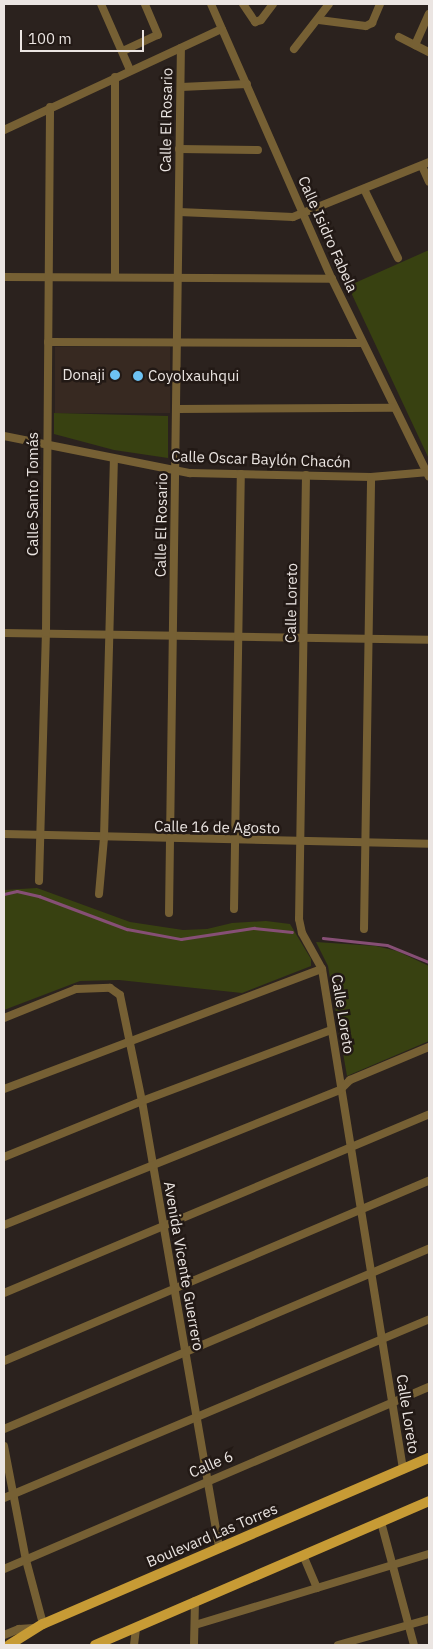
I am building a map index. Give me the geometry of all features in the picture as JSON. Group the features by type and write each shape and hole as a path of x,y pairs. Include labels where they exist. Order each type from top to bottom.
{"main road":[{"name":"Boulevard Las Torres","path":"9,1645 38,1626 429,1458"},
{"path":"95,1645 429,1501"}],"street":[{"path":"101,4 130,70"},
{"path":"123,51 158,35 145,4"},
{"name":"Calle Isidro Fabela","path":"211,4 332,279 393,408 428,474"},
{"path":"243,4 255,22 261,20 273,4"},
{"path":"294,49 319,20 329,4"},
{"path":"319,20 366,26 372,23 380,4"},
{"path":"415,44 429,14"},
{"path":"4,130 222,29"},
{"path":"399,37 429,52"},
{"name":"Calle El Rosario","path":"169,912 177,409 180,48"},
{"path":"115,77 116,277"},
{"path":"181,87 247,84"},
{"name":"Calle Santo Tomás","path":"39,881 46,633 50,108"},
{"path":"179,149 258,150"},
{"path":"178,212 283,218 305,214 425,164 429,182"},
{"path":"364,189 398,258"},
{"path":"4,277 332,279"},
{"path":"48,342 362,343"},
{"path":"177,409 393,408"},
{"name":"Calle Oscar Baylón Chacón","path":"4,436 176,472 371,477 428,474"},
{"path":"99,894 104,838 114,460"},
{"path":"234,909 241,474"},
{"name":"Calle Loreto","path":"306,475 300,926 322,969 340,1090 403,1469"},
{"path":"364,929 371,477"},
{"path":"4,632 429,640"},
{"name":"Calle 16 de Agosto","path":"4,834 170,840 429,844"},
{"path":"4,1089 130,1039 322,969"},
{"name":"Avenida Vicente Guerrero","path":"4,1018 76,989 116,990 130,1039 142,1101 209,1480 219,1548"},
{"path":"4,1156 142,1101 331,1030"},
{"path":"4,1225 340,1090 350,1080 429,1047"},
{"path":"4,1293 429,1114"},
{"path":"4,1361 429,1182"},
{"path":"4,1429 186,1354 429,1249"},
{"path":"4,1498 429,1319"},
{"name":"Calle 6","path":"4,1569 429,1387"},
{"path":"4,1446 38,1626 19,1629 4,1635"},
{"path":"381,1522 414,1645"},
{"path":"195,1625 429,1554"},
{"path":"303,1555 317,1588"},
{"path":"194,1645 195,1601"},
{"path":"338,1645 429,1619"},
{"path":"134,1645 136,1628"}],"shaded area":[{"path":"55,347 170,347 170,413 55,413"}],"green space":[{"path":"429,250 429,459 348,286"},
{"path":"54,413 168,416 168,458 114,450 54,434"},
{"path":"37,888 130,922 183,930 207,929 232,923 266,921 290,924 311,959 311,966 242,993 119,980 80,981 4,1010 4,890"},
{"path":"316,942 376,946 397,951 429,966 429,1041 347,1076 328,966"}],"waterway":[{"path":"4,894 17,891 39,896 127,929 181,939 254,928 292,932"},
{"path":"323,938 387,945 429,962"}],"place":[{"name":"Donaji","path":"115,375"},
{"name":"Coyolxauhqui","path":"138,376"}]}
